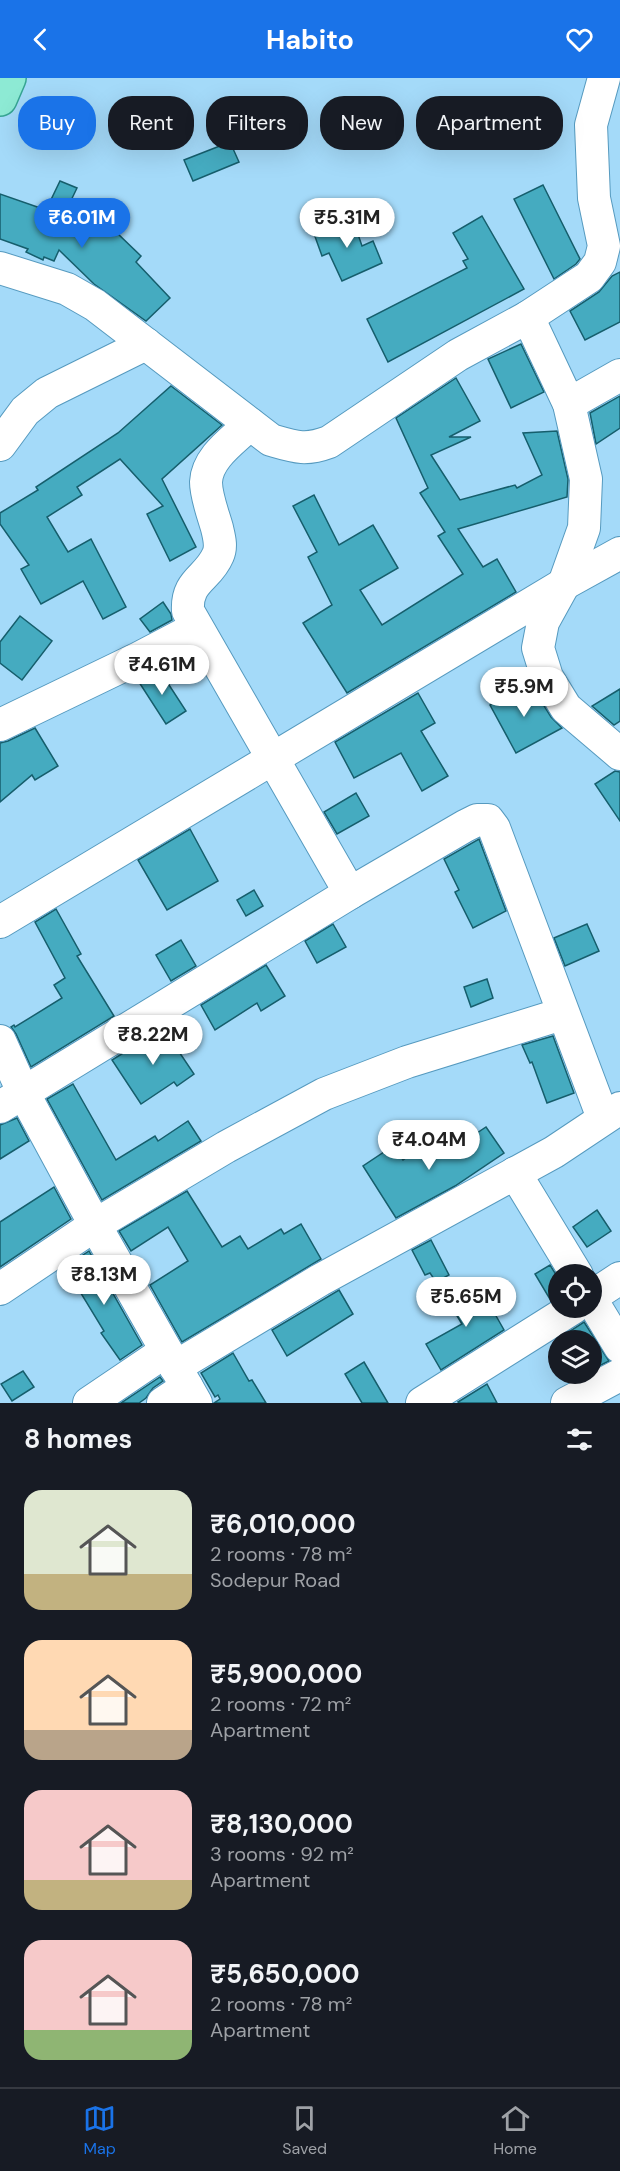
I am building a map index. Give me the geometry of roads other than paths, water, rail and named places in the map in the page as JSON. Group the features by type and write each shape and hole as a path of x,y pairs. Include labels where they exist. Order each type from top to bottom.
{"main road":[{"path":"0,99 9,78"}],"street":[{"path":"0,268 67,289 95,305 271,440 297,448 313,448 329,442 458,355 528,316 589,277 600,262 604,246 594,198 591,125 604,78"},
{"path":"528,316 569,404 586,479 584,528 564,584 543,622 538,648 547,677 566,708 618,749"},
{"path":"0,445 25,411 48,393 146,344"},
{"path":"569,404 620,375"},
{"path":"250,424 221,451 210,466 206,483 220,543 218,555 195,583 187,598 188,610 196,628 350,893"},
{"path":"0,922 564,584 620,554"},
{"path":"0,724 139,658 196,628"},
{"path":"12,1099 350,893 465,826 477,820 488,820 494,828 562,1014 611,1113 554,1152 320,1280 178,1382 89,1403"},
{"path":"0,1289 95,1225 226,1147 324,1094 406,1062 562,1014"},
{"path":"0,1041 12,1099 95,1225 178,1382"},
{"path":"516,1173 570,1264"},
{"path":"602,1290 620,1278"},
{"path":"602,1317 620,1347"},
{"path":"422,1403 557,1318"},
{"path":"567,1403 620,1376"}]}
